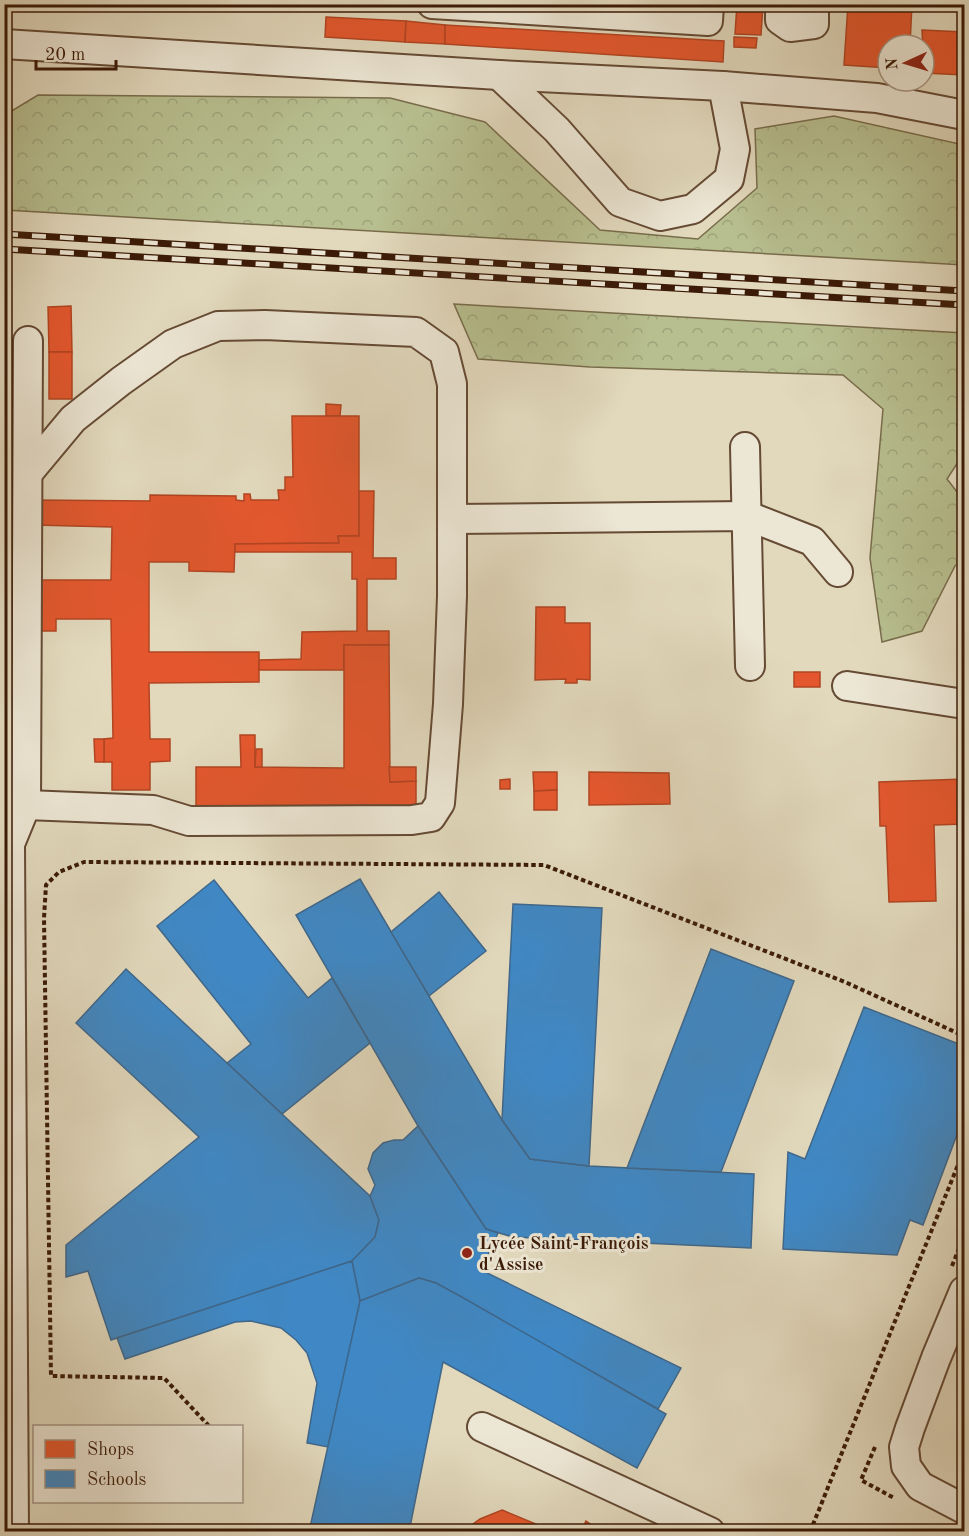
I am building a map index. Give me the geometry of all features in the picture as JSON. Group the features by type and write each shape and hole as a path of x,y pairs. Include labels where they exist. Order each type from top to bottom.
{"lane":[{"path":"432,4 708,21 709,4"},
{"path":"780,4 780,20 790,27 814,24 814,4"},
{"path":"4,44 498,75 723,86 877,98 964,115"},
{"path":"498,75 557,130 620,202 660,216 693,209 729,178 735,149 723,86"},
{"path":"26,805 153,810 189,821 412,820 431,817 440,803 448,704 452,596 452,384 444,352 416,332 265,325 218,326 173,344 121,381 72,419 28,473"},
{"path":"14,1532 10,844 26,805 28,340"},
{"path":"745,447 750,666"},
{"path":"453,519 748,516 812,541 838,572"},
{"path":"847,686 964,705"},
{"path":"964,1291 932,1368 904,1447 906,1466 920,1486 964,1509"},
{"path":"482,1427 710,1532"}],"path":[{"path":"208,1425 164,1378 51,1376 44,918 46,885 59,872 84,862 544,865 845,982 964,1036"},
{"path":"810,1532 964,1150"}],"green space":[{"path":"38,95 390,98 485,122 600,230 698,239 757,188 755,129 834,116 964,145 964,265 5,210 5,115"},
{"path":"454,304 964,333 964,453 947,479 964,501 964,559 955,566 922,631 882,642 870,558 883,409 843,375 590,367 478,359"}],"building: Shops":[{"path":"737,4 763,4 761,35 735,34"},
{"path":"848,4 912,4 911,33 876,33 876,67 844,65"},
{"path":"326,17 406,21 405,42 325,37"},
{"path":"406,21 445,25 445,44 405,42"},
{"path":"445,25 724,41 723,62 445,44"},
{"path":"922,30 964,32 964,75 936,74 936,33 922,33"},
{"path":"734,37 757,38 756,48 734,47"},
{"path":"71,306 72,352 49,352 48,307"},
{"path":"49,352 72,352 72,399 49,399"},
{"path":"326,404 341,405 340,416 326,416"},
{"path":"292,416 359,416 359,536 338,536 339,543 235,544 234,572 189,571 189,562 149,562 149,652 259,652 259,682 149,683 150,739 170,739 170,761 150,762 150,790 112,790 112,762 104,762 104,739 113,738 111,619 56,619 56,631 32,631 32,580 111,580 112,527 34,525 34,500 150,501 150,495 236,496 236,500 244,501 244,494 250,494 251,500 279,500 278,490 285,490 285,477 293,477"},
{"path":"359,491 374,491 373,558 396,558 396,579 367,579 367,631 389,631 389,645 344,645 344,670 259,670 259,660 301,659 302,632 357,631 357,579 352,579 352,552 235,552 235,544 339,543 338,536 359,536"},
{"path":"536,607 565,607 565,623 590,623 590,680 577,679 577,683 565,683 566,679 535,680"},
{"path":"344,645 389,645 390,782 416,781 416,805 196,806 196,767 241,767 240,735 255,735 255,767 344,768"},
{"path":"794,672 820,672 820,687 794,687"},
{"path":"94,739 104,739 104,762 95,762"},
{"path":"256,749 262,749 262,767 255,767"},
{"path":"389,767 416,767 416,781 390,782"},
{"path":"533,772 557,772 557,790 534,791"},
{"path":"589,772 669,773 670,804 589,805"},
{"path":"510,779 510,789 500,789 500,780"},
{"path":"964,779 964,824 934,825 936,901 889,902 886,826 880,826 879,782"},
{"path":"557,790 557,810 534,810 534,791"},
{"path":"502,1510 555,1532 462,1532 480,1519"},
{"path":"586,1521 596,1528 601,1532 581,1532"}],"building: Schools":[{"path":"360,879 502,1120 530,1159 589,1166 754,1174 751,1248 513,1237 486,1229 418,1126 296,915"},
{"path":"214,880 308,998 332,978 370,1043 282,1114 227,1063 251,1044 157,926"},
{"path":"439,892 486,951 429,996 391,932"},
{"path":"513,904 602,908 589,1166 530,1159 502,1120"},
{"path":"711,949 794,981 721,1172 627,1168"},
{"path":"126,969 370,1196 379,1220 375,1237 352,1261 111,1340 88,1271 66,1277 66,1245 199,1137 76,1023"},
{"path":"864,1007 964,1046 964,1116 923,1225 910,1220 897,1255 783,1249 788,1152 805,1159"},
{"path":"418,1126 486,1229 498,1233 481,1270 681,1368 658,1409 436,1283 419,1278 360,1301 352,1261 375,1237 379,1220 370,1196 375,1185 368,1169 373,1153 383,1143 403,1140"},
{"path":"352,1261 360,1301 328,1447 307,1443 317,1383 307,1353 281,1328 251,1321 235,1322 125,1359 117,1338"},
{"path":"419,1278 436,1283 460,1296 666,1414 637,1468 443,1362 409,1532 309,1532 360,1301"}],"railway":[{"path":"4,234 964,291"},
{"path":"4,249 964,305"}],"place":[{"name":"Lycée Saint-François d'Assise","path":"467,1253"}]}
